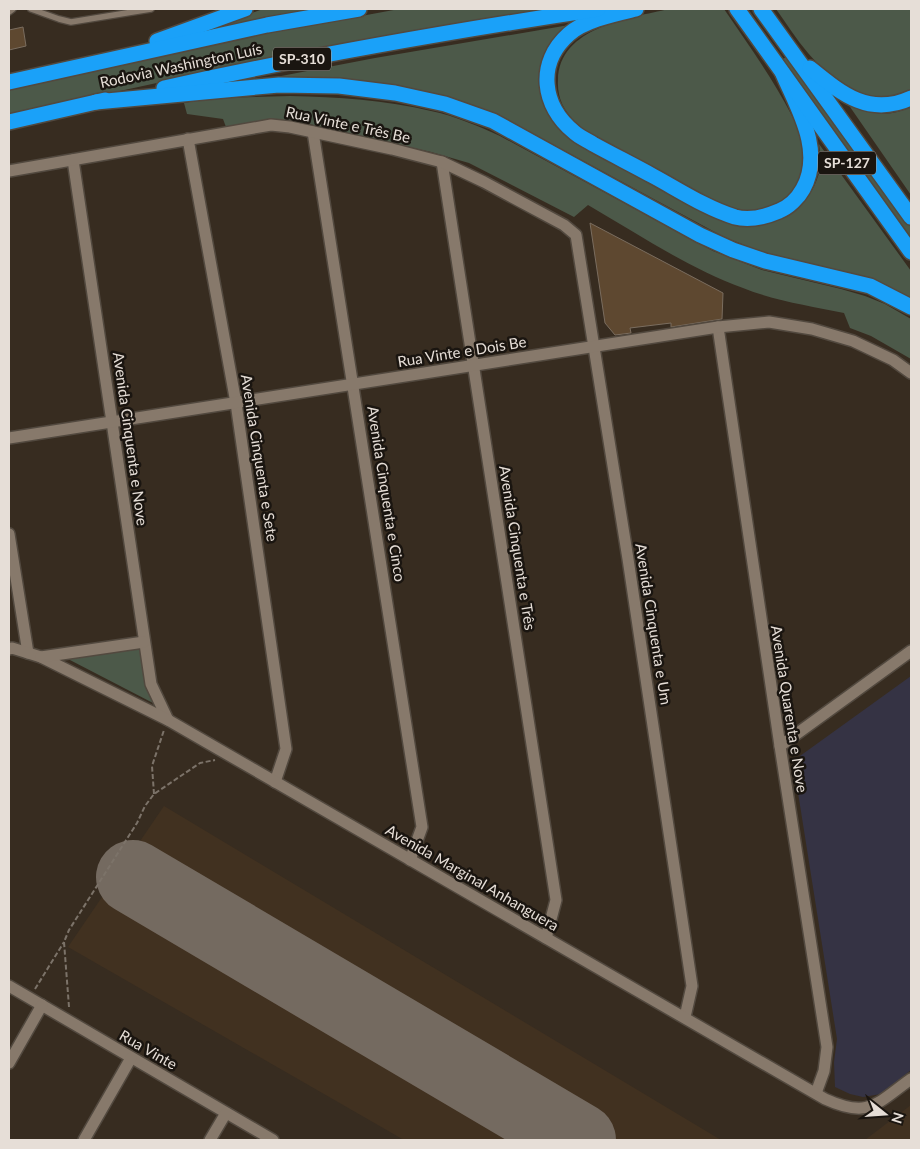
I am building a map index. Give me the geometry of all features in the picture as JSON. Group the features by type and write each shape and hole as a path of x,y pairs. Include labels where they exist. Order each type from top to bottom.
{"highway":[{"path":"115,57 245,9"},
{"name":"Rodovia Washington Luís","path":"9,82 257,27 359,9"},
{"name":"Rodovia Washington Luís","path":"9,122 270,64 499,24 598,9"},
{"path":"636,9 604,16 570,33 557,47 549,63 546,80 548,97 556,113 574,132 707,205 736,217 749,219 764,217 783,210 799,196 807,181 812,164 810,144 802,118 783,74"},
{"name":"SP-127","path":"737,9 911,252"},
{"name":"SP-127","path":"761,9 911,218"},
{"path":"792,52 833,87 860,103 892,105 911,98"},
{"path":"96,102 279,85 339,86 395,93 445,104 493,121 700,235 733,250 764,261 870,286 911,307"}],"street":[{"name":"Rua Vinte e Três Be","path":"9,171 270,124 392,149 442,162 564,225 576,235"},
{"name":"Avenida Cinquenta e Cinco","path":"313,132 422,827 410,860"},
{"name":"Avenida Cinquenta e Sete","path":"188,139 236,403 286,748 275,782"},
{"name":"Avenida Cinquenta e Nove","path":"73,160 151,684 168,720"},
{"name":"Avenida Cinquenta e Três","path":"442,162 556,900 546,938"},
{"name":"Avenida Cinquenta e Um","path":"576,235 628,559 692,986 685,1017"},
{"name":"Rua Vinte e Dois Be","path":"9,438 718,327 769,322 812,329 854,341 893,360 911,373"},
{"name":"Avenida Quarenta e Nove","path":"718,327 827,1047 824,1072 816,1093"},
{"path":"9,534 28,653"},
{"path":"41,657 144,642"},
{"name":"Avenida Marginal Anhanguera","path":"10,647 41,657 168,720 841,1106 855,1109 874,1106 911,1079"},
{"path":"780,746 911,652"},
{"name":"Rua Vinte","path":"9,986 272,1140"},
{"path":"9,1063 42,1006"},
{"path":"84,1140 131,1058"},
{"path":"210,1140 226,1113"}],"lane":[{"path":"9,12 13,9"},
{"path":"31,9 71,22 151,9"}],"path":[{"path":"154,794 152,766 168,720"},
{"path":"29,998 154,794 200,763 234,758"},
{"path":"64,942 70,1022"}],"shaded area":[{"path":"911,676 911,1070 881,1094 863,1097 850,1094 835,1087 834,1062 837,1039 793,761"},
{"path":"164,806 721,1140 404,1140 68,947"},
{"path":"911,1105 911,1140 865,1140"}],"green space":[{"path":"263,9 320,9 197,32"},
{"path":"399,9 557,9 267,59 9,115 9,89 264,34"},
{"path":"669,9 724,9 784,100 802,138 805,165 795,187 777,204 766,209 740,211 708,198 602,142 576,123 564,108 560,98 558,80 561,62 570,48 583,37 599,28 635,16"},
{"path":"776,9 911,9 911,90 895,97 878,99 860,93 840,82 814,60"},
{"path":"575,24 552,46 554,118 700,209 726,222 743,226 757,226 784,218 804,201 818,177 821,163 819,144 911,271 911,298 875,281 772,256 724,237 526,130 460,101 437,94 404,88 276,77"},
{"path":"788,56 911,226 911,241 781,60"},
{"path":"290,96 343,98 397,104 458,118 500,136 713,251 762,270 841,289 885,304 911,319 911,359 871,336 850,328 844,313 755,293 703,271 588,205 574,217 469,163 431,152 305,123 273,122 226,127 223,119 187,114 184,103 213,98"},
{"path":"848,104 872,112 887,114 911,107 911,195"},
{"path":"142,646 153,703 68,659"}],"building":[{"path":"23,27 26,46 9,50 9,30"},
{"path":"590,223 723,293 722,319 671,327 671,323 630,328 631,333 615,335 605,323"}],"runway":[{"path":"133,877 579,1140"}]}
